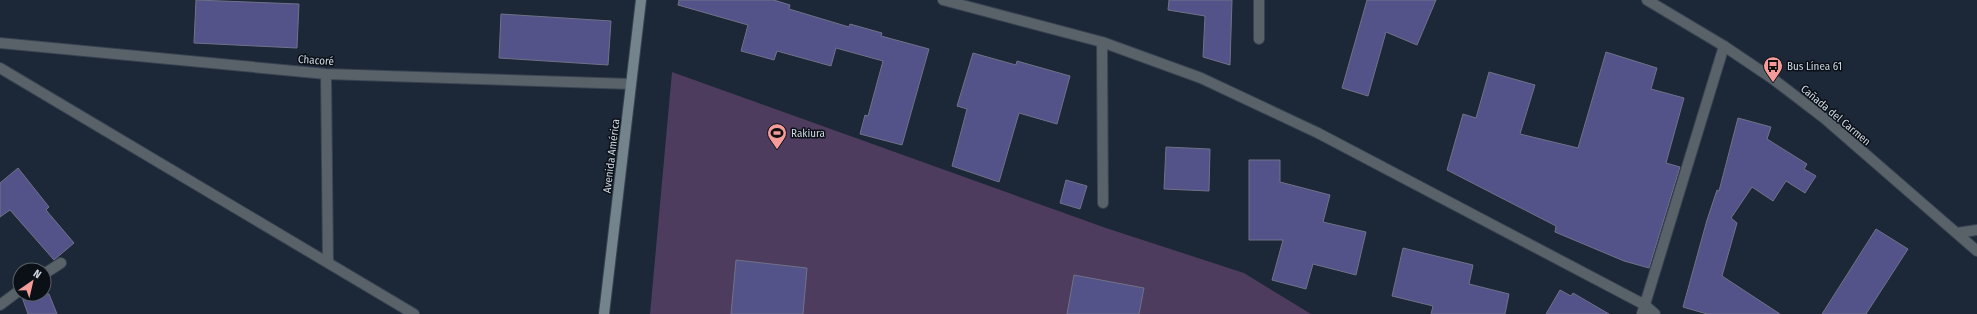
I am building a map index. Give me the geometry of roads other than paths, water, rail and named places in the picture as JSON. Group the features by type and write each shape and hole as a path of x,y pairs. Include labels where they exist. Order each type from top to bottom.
{"main road":[{"name":"Avenida América","path":"604,314 642,0"}],"street":[{"path":"943,0 1102,42 1201,78 1318,133 1644,310 1655,314"},
{"path":"1259,0 1259,38"},
{"name":"Cañada del Carmen","path":"1647,0 1724,46 1773,79 1824,118 1977,251"},
{"path":"1102,42 1103,202"},
{"name":"Chacoré","path":"0,43 326,74 632,84"},
{"path":"1644,310 1724,46"},
{"path":"0,68 414,314"},
{"path":"326,74 328,263"},
{"path":"1957,233 1977,230"},
{"path":"52,269 61,263"},
{"path":"0,305 12,296"}],"place":[{"name":"Bus Línea 61","path":"1773,83"},
{"name":"Rakiura","path":"777,150"}]}
